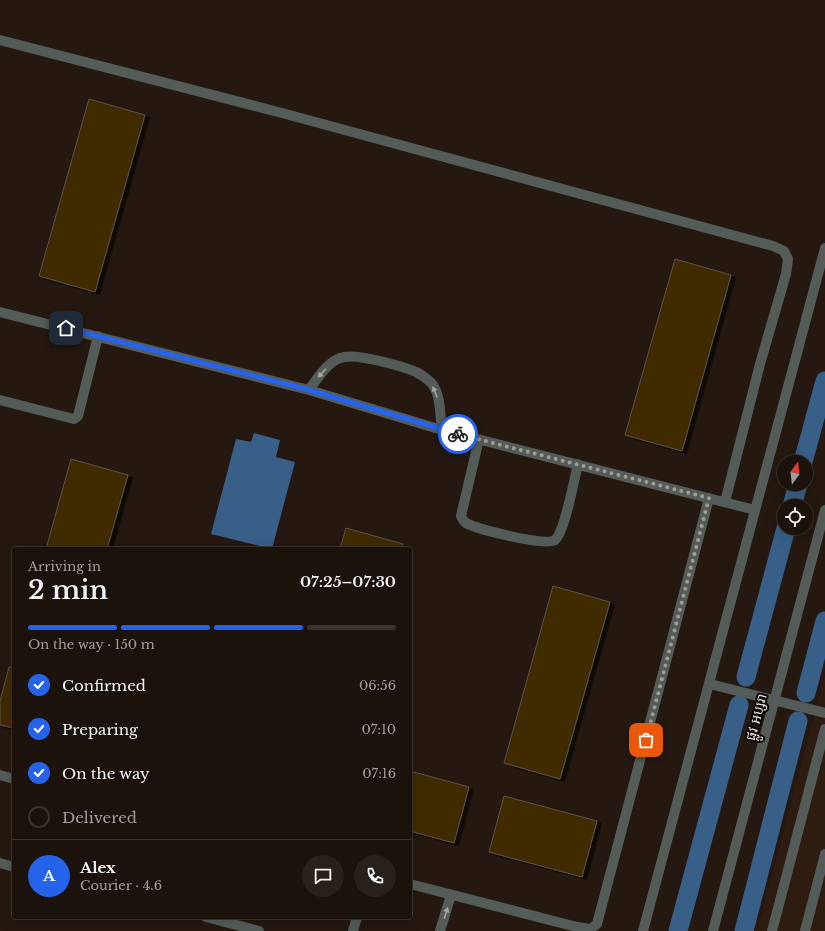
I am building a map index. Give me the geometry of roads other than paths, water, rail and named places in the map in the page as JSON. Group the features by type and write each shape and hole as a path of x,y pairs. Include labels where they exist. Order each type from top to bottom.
{"street":[{"path":"0,40 450,158 773,246 784,251 788,259 786,274 760,364 725,502"},
{"path":"643,931 825,248"},
{"path":"0,312 309,390 442,430 755,510"},
{"path":"0,400 74,420 78,416 98,336"},
{"path":"309,390 331,363 343,357 361,357 417,372 433,385 439,400 442,430"},
{"path":"479,439 461,516 466,523 485,530 539,542 551,543 556,540 564,520 578,464"},
{"path":"412,885 577,928 590,929 597,924 709,498"},
{"name":"ផ្លូវ អប្សរា","path":"713,931 825,510"},
{"path":"710,684 825,713"},
{"path":"772,931 825,730"},
{"path":"0,775 12,778"},
{"path":"805,931 825,858"},
{"path":"0,863 12,866"},
{"path":"440,931 451,895"},
{"path":"214,919 259,931"},
{"path":"353,931 356,919"}],"water":[{"path":"254,433 280,440 276,457 295,462 273,547 264,547 211,534 236,439 251,442"}],"waterway":[{"path":"805,455 825,381"},
{"path":"794,499 796,491"},
{"path":"746,677 784,535"},
{"path":"806,693 825,621"},
{"path":"678,931 739,705"},
{"path":"744,931 798,721"}]}
